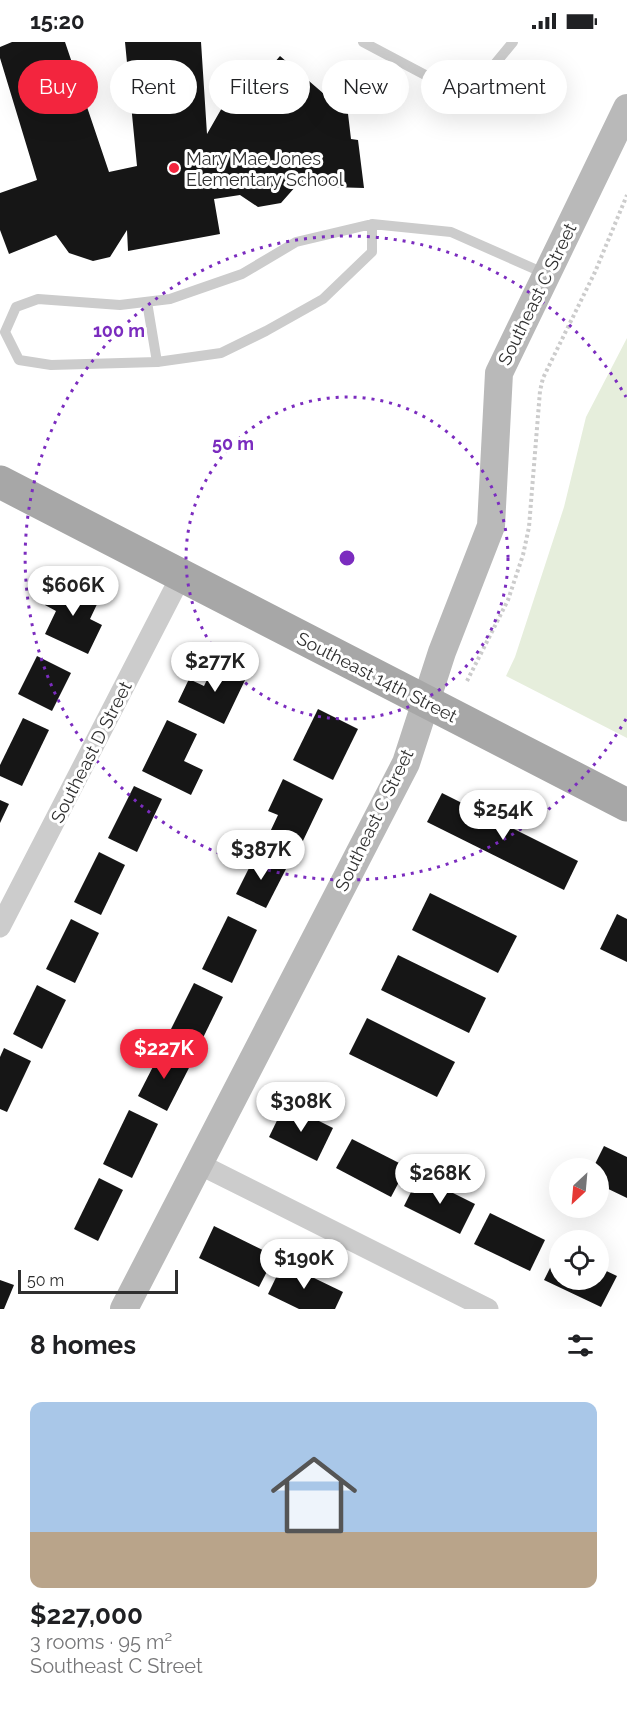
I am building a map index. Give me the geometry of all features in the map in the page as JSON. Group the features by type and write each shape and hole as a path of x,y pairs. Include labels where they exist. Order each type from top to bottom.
{"main road":[{"name":"Southeast 14th Street","path":"0,482 627,805"}],"street":[{"name":"Southeast C Street","path":"124,1309 406,763 442,652 490,526 499,373 627,108"},
{"name":"Southeast D Street","path":"0,927 181,576"},
{"path":"199,1164 488,1309"}],"lane":[{"path":"363,42 446,86 484,76 513,42"},
{"path":"372,224 372,252 323,299 221,353 157,362 51,365 19,360 5,332 16,307 38,299 120,305 170,299 242,274 296,242 372,224 451,232 547,274"},
{"path":"147,302 157,362"}],"path":[{"path":"467,681 508,600 523,555 529,527 543,378 595,272 627,195"}],"green space":[{"path":"627,338 627,738 506,676 515,657 564,507 586,417"}],"building":[{"path":"12,42 65,42 71,60 18,60 18,114 89,114 109,172 137,166 132,114 197,114 197,60 127,60 125,42 201,42 207,134 218,114 310,114 310,82 322,92 322,114 348,114 351,139 358,140 364,188 296,186 281,203 258,207 240,195 214,199 220,234 128,251 127,230 110,257 93,261 69,253 56,235 9,254 0,230 0,193 37,180 0,58 0,47"},
{"path":"57,580 99,600 90,619 102,625 88,654 45,634 56,611 45,605"},
{"path":"37,656 71,673 52,711 18,694"},
{"path":"216,661 247,676 224,724 178,702 189,679 204,686"},
{"path":"318,709 358,729 333,780 293,760"},
{"path":"23,718 49,730 22,786 0,776 0,765"},
{"path":"167,720 197,734 184,761 203,770 191,795 142,771"},
{"path":"283,779 323,799 300,847 270,832 278,815 268,811"},
{"path":"134,786 162,799 137,852 108,838"},
{"path":"442,793 578,861 564,890 427,822"},
{"path":"0,800 9,804 0,823"},
{"path":"99,852 125,865 101,915 74,902"},
{"path":"256,854 286,869 266,908 236,894"},
{"path":"430,893 517,936 498,973 412,930"},
{"path":"617,914 627,919 627,962 600,949"},
{"path":"228,916 257,930 232,983 202,969"},
{"path":"71,919 99,933 75,983 46,969"},
{"path":"398,955 486,998 469,1033 381,990"},
{"path":"194,983 223,997 199,1046 170,1031"},
{"path":"37,985 66,1000 42,1049 13,1034"},
{"path":"367,1018 455,1062 437,1097 349,1054"},
{"path":"4,1048 31,1061 7,1112 0,1109 0,1057"},
{"path":"162,1049 191,1064 167,1111 138,1096"},
{"path":"285,1104 333,1128 317,1161 269,1137"},
{"path":"129,1110 158,1124 132,1178 103,1164"},
{"path":"352,1139 407,1167 391,1197 336,1168"},
{"path":"604,1146 627,1157 627,1198 609,1189 609,1158 598,1158"},
{"path":"419,1176 475,1204 460,1234 404,1206"},
{"path":"99,1178 123,1190 98,1241 74,1229"},
{"path":"490,1213 545,1240 530,1271 474,1244"},
{"path":"214,1226 275,1256 259,1287 199,1258"},
{"path":"283,1263 343,1292 335,1309 299,1309 268,1294"},
{"path":"549,1270 549,1282 544,1280"},
{"path":"609,1272 617,1276 601,1307 565,1290 609,1290"},
{"path":"0,1280 14,1285 4,1309 0,1309"}],"place":[{"name":"Mary Mae Jones Elementary School","path":"174,168"}]}
